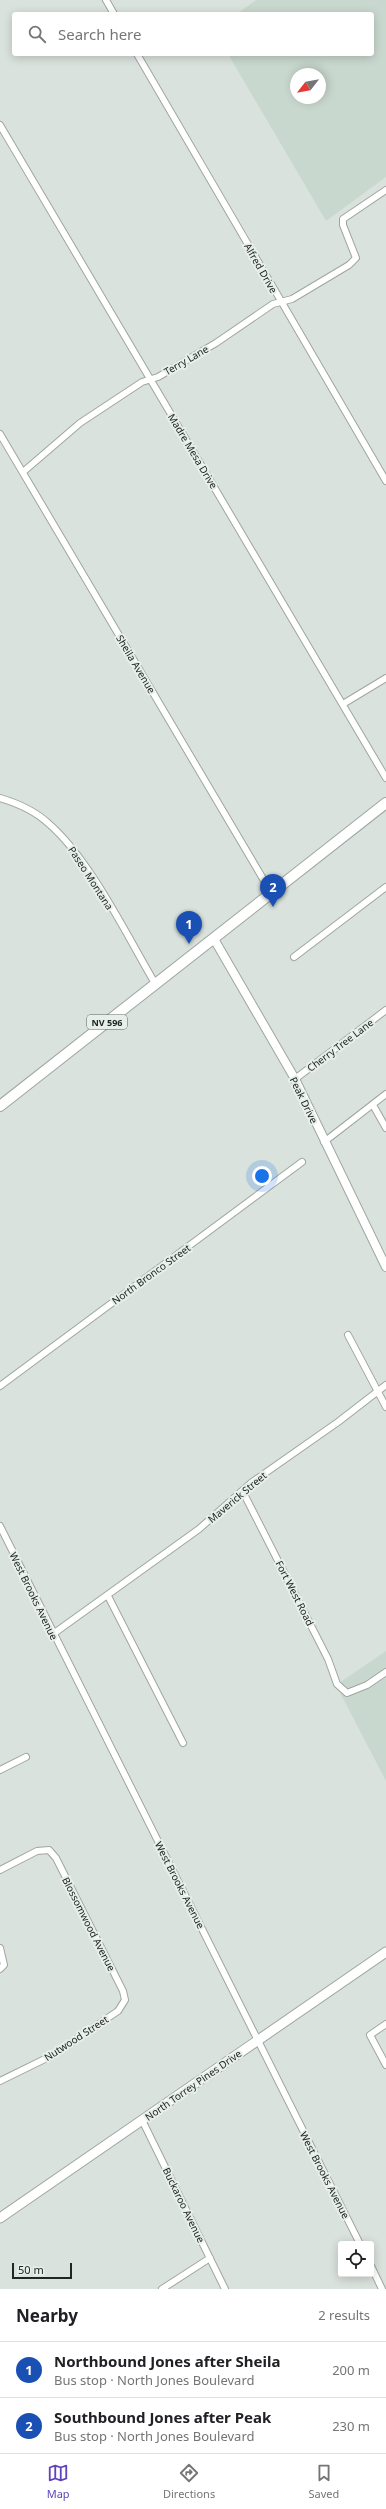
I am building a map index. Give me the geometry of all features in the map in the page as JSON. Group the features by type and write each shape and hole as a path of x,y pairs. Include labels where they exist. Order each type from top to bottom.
{"main road":[{"name":"NV 596","path":"0,1106 386,803"},
{"name":"North Torrey Pines Drive","path":"0,2218 386,1952"}],"street":[{"path":"106,0 113,12"},
{"name":"Alfred Drive","path":"138,56 386,481"},
{"name":"Madre Mesa Drive","path":"0,125 386,778"},
{"name":"Terry Lane","path":"23,472 80,423 142,382 151,379 216,343 273,304 292,299 349,266 356,258 343,226 343,219 386,190"},
{"name":"Sheila Avenue","path":"0,434 272,894"},
{"path":"343,704 386,678"},
{"name":"Paseo Montana","path":"0,798 32,812 67,841 92,878 156,985"},
{"path":"294,956 386,886"},
{"name":"Peak Drive","path":"214,939 295,1079 324,1142 386,1266"},
{"name":"Cherry Tree Lane","path":"295,1079 386,1010"},
{"path":"324,1142 386,1094"},
{"path":"373,1105 386,1128"},
{"name":"North Bronco Street","path":"0,1386 302,1162"},
{"path":"348,1335 386,1407"},
{"name":"Maverick Street","path":"54,1634 108,1596 208,1521 251,1483 338,1422 386,1385"},
{"name":"Fort West Road","path":"242,1492 328,1659 337,1684 347,1693 368,1685 386,1672"},
{"name":"West Brooks Avenue","path":"0,1526 358,2241"},
{"path":"108,1596 183,1743"},
{"path":"0,1770 26,1757"},
{"name":"Blossomwood Avenue","path":"0,1870 37,1851 49,1850 56,1858 123,1992 125,2000"},
{"path":"0,1948 2,1967"},
{"name":"Nutwood Street","path":"0,2081 53,2055 118,2011 125,2000"},
{"path":"386,2024 370,2035 386,2065"},
{"name":"Buckaroo Avenue","path":"142,2120 225,2289"},
{"path":"162,2289 210,2258"},
{"path":"374,2272 382,2289"}],"shaded area":[{"path":"256,0 386,0 386,177 326,221 229,56 374,56 374,12 240,12"},
{"path":"386,1651 386,1781 336,1685"}],"place":[{"name":"Southbound Jones after Peak","path":"273,907"},
{"name":"Northbound Jones after Sheila","path":"189,944"}]}
